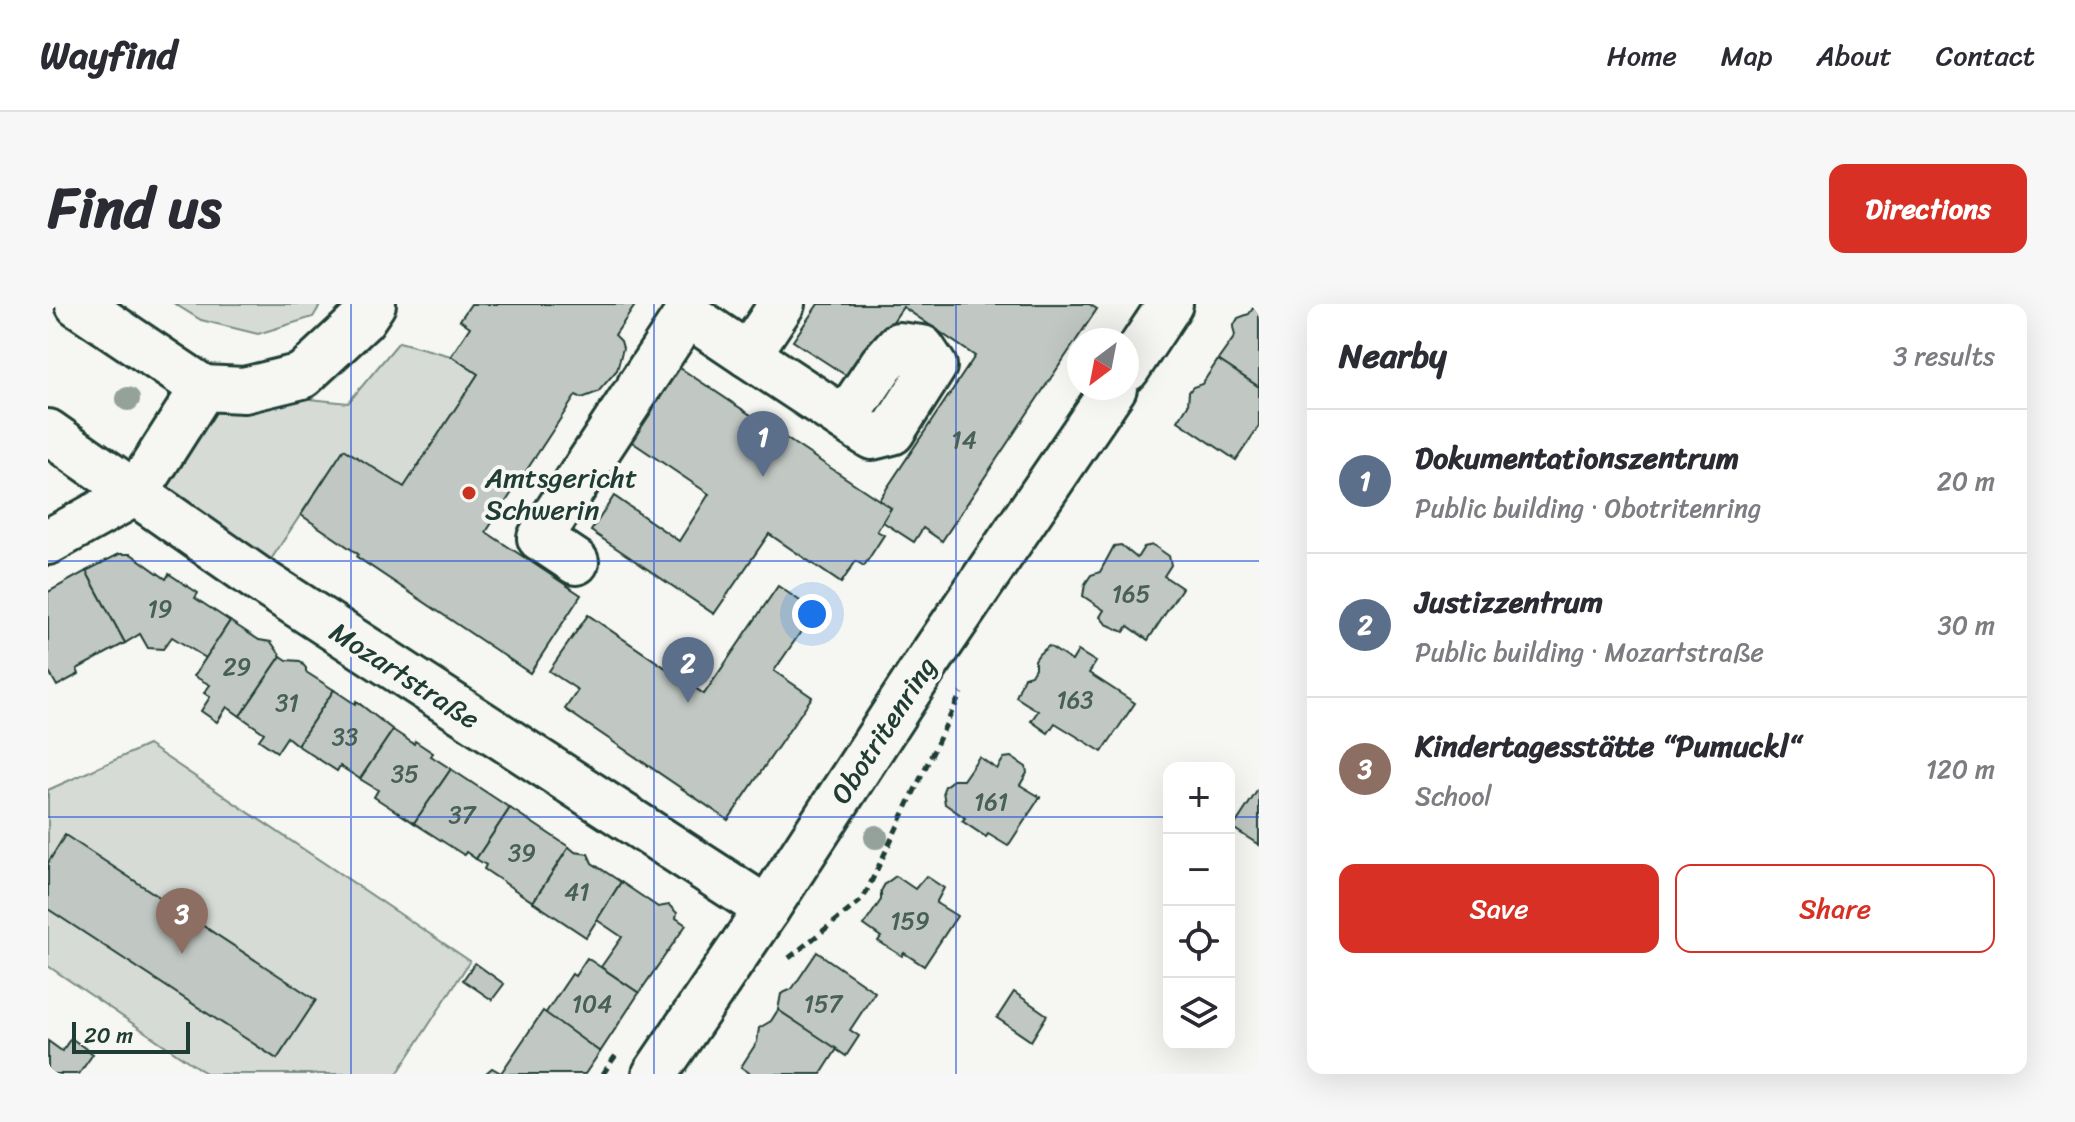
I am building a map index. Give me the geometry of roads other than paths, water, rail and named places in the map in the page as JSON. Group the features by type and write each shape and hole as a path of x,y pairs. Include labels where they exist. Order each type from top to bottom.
{"street":[{"path":"48,316 56,304"},
{"path":"78,304 203,388 244,390 302,376 362,320 373,304"},
{"path":"748,355 782,304"},
{"path":"1139,348 1163,306"},
{"path":"576,562 540,538 687,314 845,419"},
{"path":"48,542 136,493 203,388"},
{"name":"Obotritenring","path":"655,1074 925,666 1106,400"},
{"name":"Mozartstraße","path":"48,432 258,579 767,909"}],"place":[{"name":"Dokumentationszentrum","path":"763,477"},
{"name":"Amtsgericht Schwerin","path":"469,493"},
{"name":"Justizzentrum","path":"688,703"},
{"name":"Kindertagesstätte “Pumuckl“","path":"182,954"}]}
